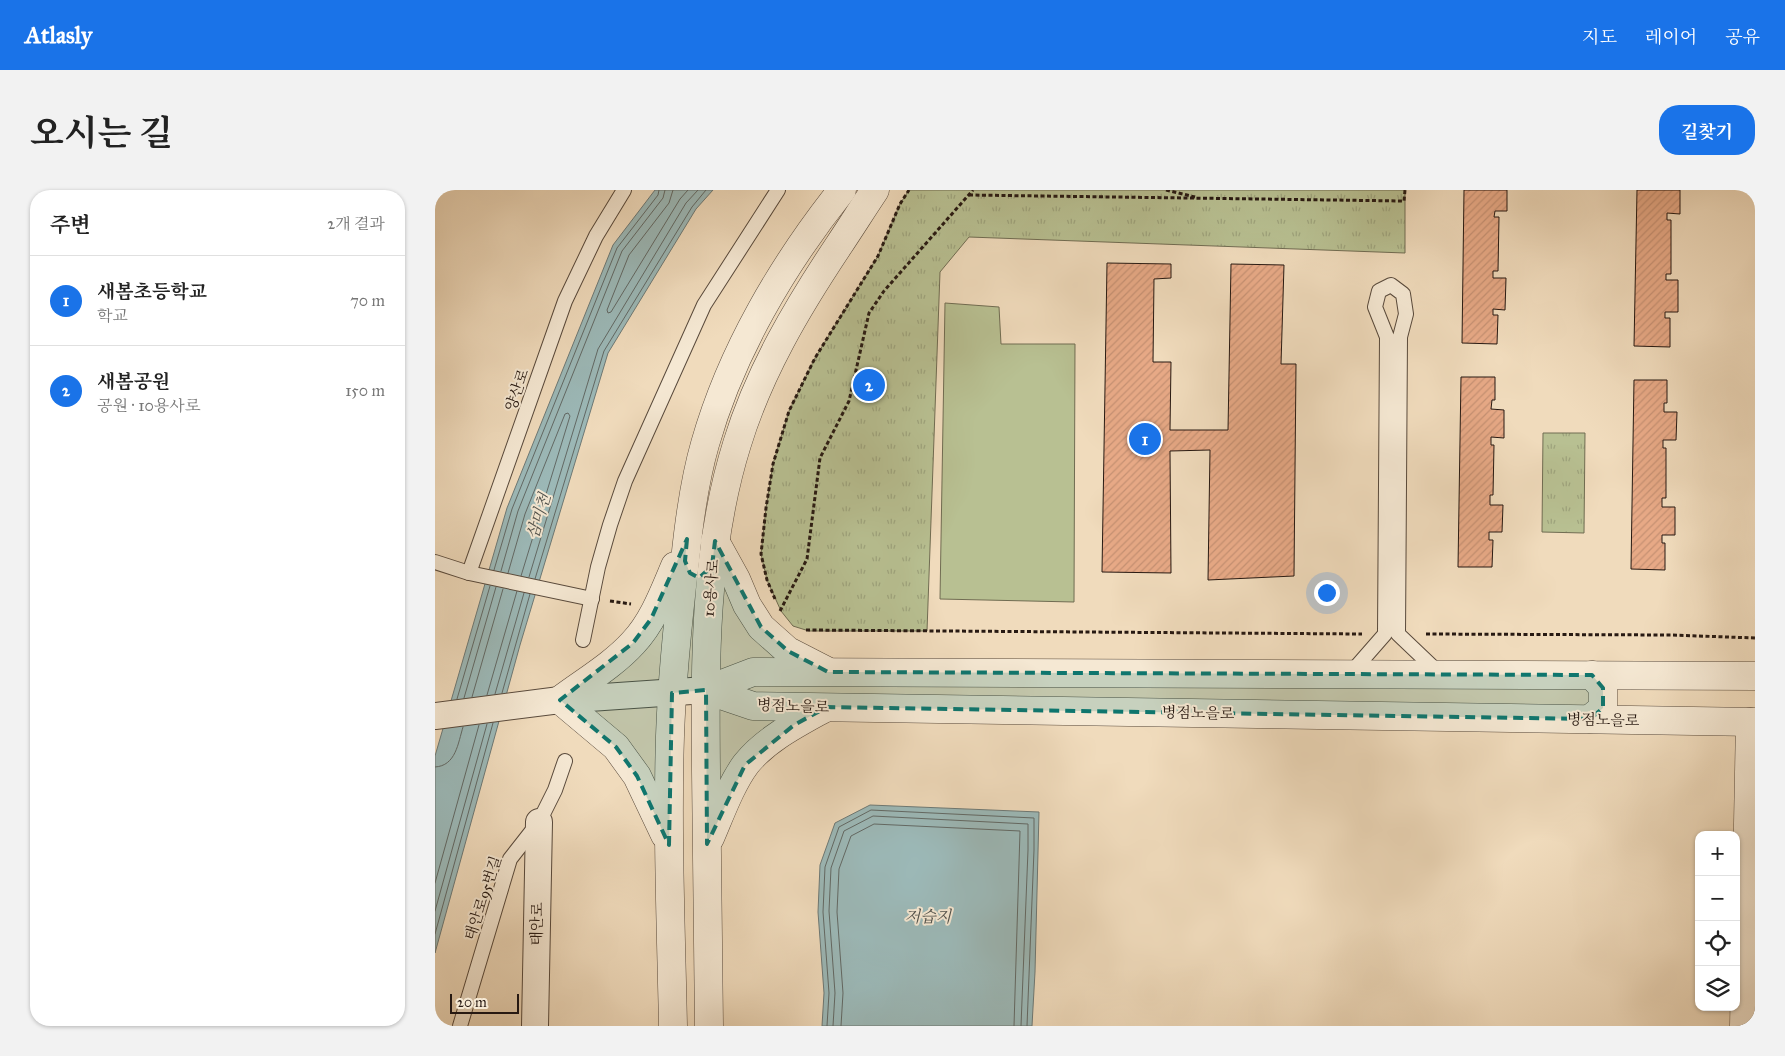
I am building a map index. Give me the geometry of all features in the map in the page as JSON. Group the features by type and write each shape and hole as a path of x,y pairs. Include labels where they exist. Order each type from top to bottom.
{"street":[{"name":"10용사로","path":"673,1026 669,845 670,736 679,608 695,486 705,444 732,370 755,322 781,277 842,190"},
{"name":"10용사로","path":"709,1026 706,640 714,553 723,496 736,445 751,401 772,356 811,286 875,190"},
{"path":"686,550 690,573 699,578 714,553 737,579 747,605 761,627 788,651 828,672"},
{"path":"560,700 612,662 633,643 651,619 686,550"},
{"path":"435,716 560,700 706,690 753,672 1755,676"},
{"path":"707,844 736,782 749,760 772,740 794,725 827,707 819,696 820,683 828,672"},
{"path":"1590,719 1603,708 1603,688 1592,675"},
{"name":"병점노을로","path":"706,690 753,706 1752,722"},
{"path":"560,700 616,747 637,776 655,810 669,845"},
{"path":"1744,1026 1752,722"},
{"name":"태안로","path":"535,1026 539,822"}],"lane":[{"name":"양산로","path":"469,573 565,301 596,236 624,190"},
{"path":"583,640 605,542 625,482 703,305 778,190"},
{"path":"1350,674 1392,634 1400,336 1406,314 1403,294 1391,285 1379,291 1375,307 1387,337 1392,634 1440,674"},
{"path":"435,562 469,573 592,599"},
{"name":"태안로95번길","path":"460,1026 510,859 539,822 555,790 565,761"}],"path":[{"path":"909,190 900,204 878,256 815,358 789,411 773,464 761,554 767,580 781,611 807,559 820,458 849,401 869,313 883,291 973,190"},
{"path":"1166,190 1203,198"},
{"path":"969,195 1405,202 1405,190"},
{"path":"592,599 640,606"},
{"path":"801,628 809,631 1661,635 1755,638"}],"highlighted area":[{"path":"687,539 685,561 690,573 699,578 712,566 715,541 761,627 788,651 828,672 1592,675 1603,688 1603,708 1590,719 827,707 794,725 745,765 707,844 706,690 672,693 669,845 637,776 616,747 560,700 633,643 651,619"}],"green space":[{"path":"909,190 1405,190 1405,253 969,237 940,272 927,631 809,631 793,626 781,611 767,580 761,554 773,464 789,411 815,358 878,256 900,204"},
{"path":"945,303 999,307 1001,344 1075,344 1074,602 940,599"},
{"path":"1543,433 1585,433 1584,533 1542,532"}],"water":[{"name":"삼미천","path":"655,190 713,190 696,209 608,353 520,645 435,953 435,756 507,508 613,245"},
{"name":"저습지","path":"870,805 1039,812 1032,1026 822,1026 824,993 818,912 820,865 835,823"}],"building":[{"path":"1464,190 1507,190 1507,211 1495,211 1494,217 1499,217 1498,271 1493,271 1493,278 1506,278 1505,310 1493,309 1493,315 1498,315 1497,344 1462,343"},
{"path":"1637,190 1680,190 1680,214 1667,213 1667,220 1671,220 1671,274 1666,274 1666,280 1678,280 1678,312 1665,312 1665,318 1670,318 1670,347 1634,346"},
{"path":"1107,263 1171,264 1171,278 1154,279 1153,362 1171,362 1170,430 1228,430 1231,264 1284,265 1281,364 1296,364 1294,576 1208,580 1210,450 1170,451 1171,573 1102,572"},
{"path":"1461,377 1495,377 1495,400 1492,400 1491,409 1504,410 1504,438 1491,437 1491,445 1494,445 1493,495 1490,495 1490,505 1503,505 1502,532 1489,532 1489,540 1493,540 1492,567 1458,567"},
{"path":"1634,380 1667,380 1667,403 1664,403 1664,412 1677,412 1676,440 1663,440 1663,448 1666,448 1666,498 1662,498 1662,507 1675,507 1675,535 1662,535 1662,543 1665,543 1665,570 1631,569"}],"place":[{"name":"새봄공원","path":"869,385"},
{"name":"새봄초등학교","path":"1145,439"}]}
